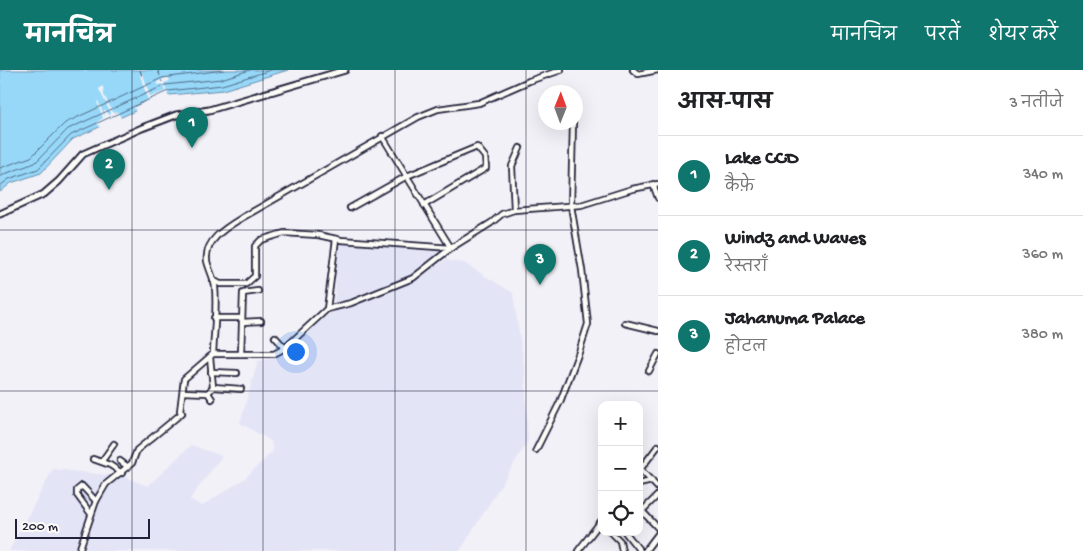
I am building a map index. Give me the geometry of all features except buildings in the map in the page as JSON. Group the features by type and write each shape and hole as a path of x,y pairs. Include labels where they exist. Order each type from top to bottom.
{"street":[{"path":"0,214 44,194 59,181 83,154 142,128 176,115 209,110 345,70"},
{"path":"208,393 212,387 211,355 215,286 207,260 208,247 215,238 230,225 418,116 438,109 479,103 529,81 561,70"},
{"path":"633,70 638,74 658,70"},
{"path":"536,450 560,402 588,324 582,270 571,206 573,130"},
{"path":"382,136 451,248"},
{"path":"350,208 407,176 477,147 485,156 486,168 424,205"},
{"path":"514,210 512,166 520,148"},
{"path":"79,551 91,514 106,484 132,463 137,450 182,413 180,411 184,379 211,355 274,354 285,348 327,309 350,303 413,278 451,248 502,214 514,210 581,205 632,189 656,184 658,198"},
{"path":"213,280 220,284 246,284 255,276 255,246 261,240 284,233 451,248"},
{"path":"327,309 336,239"},
{"path":"241,354 243,293 258,291"},
{"path":"214,318 262,321"},
{"path":"625,323 658,331"},
{"path":"275,337 285,348"},
{"path":"649,371 658,354"},
{"path":"211,372 237,373"},
{"path":"212,387 241,389"},
{"path":"183,392 208,393"},
{"path":"208,393 212,399"},
{"path":"102,461 114,444"},
{"path":"643,466 658,446"},
{"path":"93,458 122,472"},
{"path":"120,461 128,467"},
{"path":"643,473 658,488"},
{"path":"643,483 652,481"},
{"path":"91,514 77,495 77,490 82,486 96,502"},
{"path":"658,495 642,511 658,528"},
{"path":"578,551 598,525"},
{"path":"645,551 658,534"},
{"path":"615,536 620,541 622,551"},
{"path":"628,536 640,551"}],"shaded area":[{"path":"339,242 441,249 443,251 409,277 334,303"},
{"path":"445,260 464,263 513,293 525,371 528,441 460,551 9,551 53,469 125,477 148,486 191,445 222,456 190,499 202,506 244,479 273,451 271,441 240,423 258,361 280,356 330,313 418,279"}],"water":[{"path":"0,70 288,70 223,90 170,95 73,139 41,173 11,183 0,192"}],"pier":[{"path":"143,74 150,97 165,91 162,84 158,85 157,82 168,77 170,81 164,83 169,98 136,113 134,107 148,100 140,75"},
{"path":"103,86 104,95 113,113 118,112 122,120 101,130 97,122 103,118 97,102 105,117 104,110 109,115 111,114 99,89"}],"ferry route":[{"path":"140,70 142,76"},
{"path":"158,70 162,82"}],"place":[{"name":"Lake CCD","path":"192,148"},
{"name":"Windz and Waves","path":"109,190"},
{"name":"Jahanuma Palace","path":"540,285"}]}
